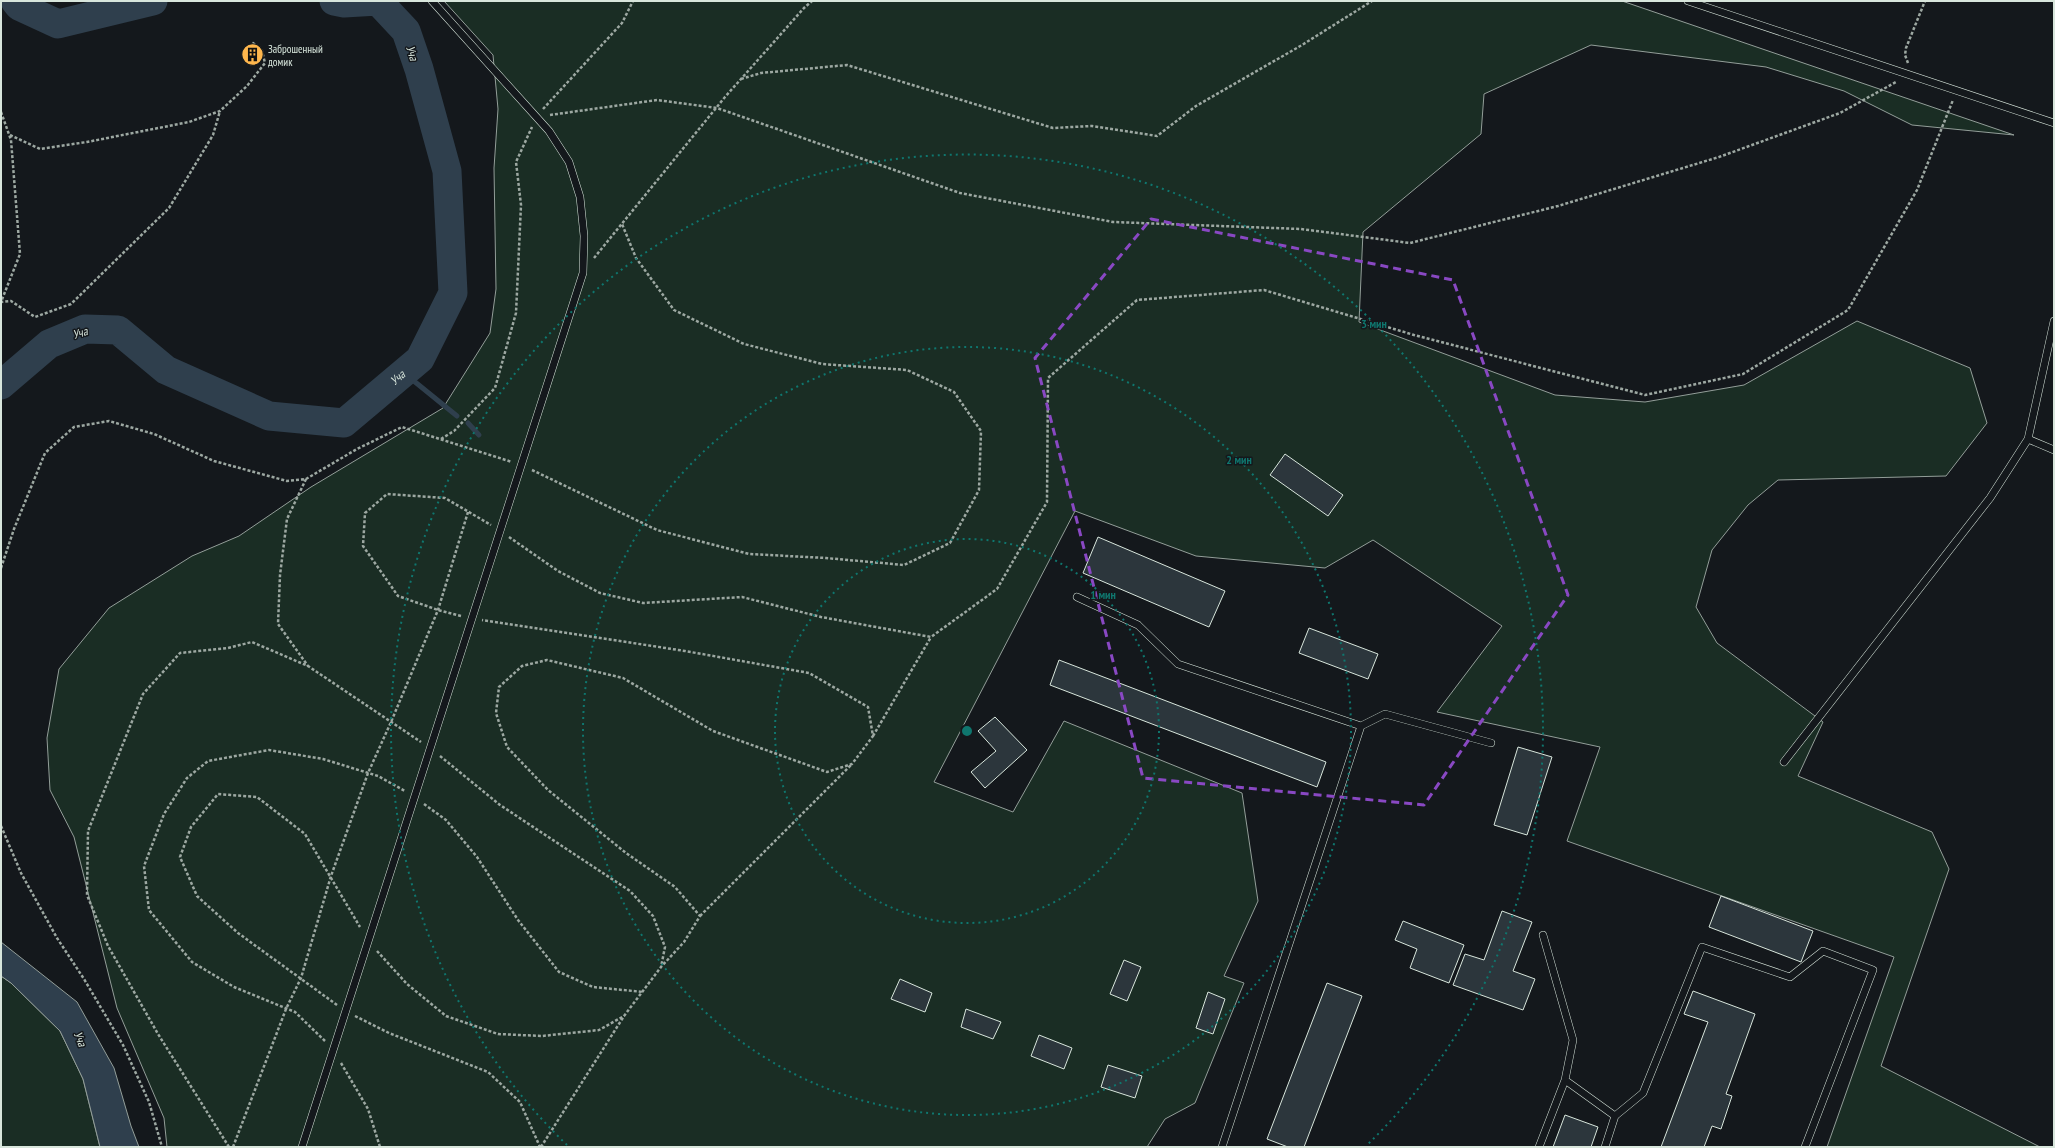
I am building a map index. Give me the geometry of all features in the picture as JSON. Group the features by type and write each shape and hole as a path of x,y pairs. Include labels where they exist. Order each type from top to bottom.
{"lane":[{"path":"302,1147 583,273 584,236 580,197 569,162 549,131 432,1"},
{"path":"1688,1 2054,123"},
{"path":"1784,762 1990,498 2028,439 2054,321"},
{"path":"2028,439 2054,450"},
{"path":"1077,597 1138,625 1178,664 1361,726"},
{"path":"1222,1147 1361,726 1385,714 1491,743"},
{"path":"1539,1147 1565,1080 1573,1040 1543,935"},
{"path":"1605,1147 1615,1116 1643,1093 1702,947 1790,977 1823,951 1873,970 1805,1147"},
{"path":"1565,1080 1615,1116"}],"path":[{"path":"441,439 454,431 495,388 516,313 521,205 516,162 536,117 622,23 633,1"},
{"path":"583,273 741,79 804,8 812,1"},
{"path":"741,79 761,73 847,65 1053,128 1092,126 1157,136 1196,106 1302,45 1372,1"},
{"path":"1912,66 1908,63 1906,48 1925,1"},
{"path":"9,135 40,149 87,142 120,134 189,122 220,111 247,86 265,64 262,50 253,43 250,47"},
{"path":"536,117 657,100 717,108 960,193 1113,222 1301,229 1410,243 1558,206 1719,157 1840,113 1881,91"},
{"path":"540,1147 624,1016 644,992 661,967 684,942 700,916 852,764 873,736 931,637 997,589 1047,502 1048,378 1137,300 1264,290 1414,335 1645,395 1743,374 1848,310 1917,190 1956,91"},
{"path":"1,112 9,135 20,254 1,302 11,301 35,316 71,304 169,208 213,135 220,111"},
{"path":"1,568 14,529 45,453 74,427 109,421 154,434 214,461 287,481 306,479 357,449 402,427 521,465 565,484 657,530 749,554 826,558 904,565 950,543 978,490 981,431 954,392 907,370 822,364 744,344 674,310 636,258 622,224"},
{"path":"306,479 287,519 280,575 278,624 308,666"},
{"path":"873,736 868,707 809,673 685,651 472,618 438,610 398,596 363,546 365,513 387,494 445,498 500,531 558,571 600,593 643,603 742,597 821,616 931,637"},
{"path":"233,1147 286,1009 301,978 330,876 368,773 438,610 468,512"},
{"path":"229,1147 158,1034 108,946 87,895 88,831 143,694 180,653 228,648 252,642 308,666 430,748 500,805 630,891 653,916 665,947 661,967"},
{"path":"700,916 675,888 626,853 548,790 507,747 496,713 499,687 522,666 547,660 623,678 713,731 827,772 852,764"},
{"path":"380,1147 368,1110 333,1049 295,1012 234,987 192,962 149,910 144,866 164,814 187,778 208,761 269,750 323,759 378,776 414,797 446,820 477,857 518,920 559,972 593,987 644,992"},
{"path":"540,1147 520,1102 488,1072 389,1033 346,1011 238,934 197,896 180,857 191,827 218,794 258,797 305,834 368,942 396,970 407,984 446,1016 498,1034 542,1036 599,1030 624,1016"},
{"path":"1,826 24,880 57,938 84,979 123,1045 149,1102 162,1147"}],"highlighted area":[{"path":"1151,219 1453,280 1568,595 1424,805 1143,778 1035,358"}],"green space":[{"path":"444,1 1622,1 2014,135 1912,125 1844,91 1766,67 1591,45 1484,94 1481,134 1363,232 1359,322 1555,395 1645,402 1744,385 1857,321 1970,368 1987,423 1946,476 1778,480 1748,505 1712,550 1696,607 1717,643 1823,722 1798,776 1932,832 1949,869 1881,1066 2040,1147 1827,1147 1894,957 1567,841 1600,747 1437,712 1502,626 1373,540 1325,568 1196,556 1075,511 934,782 1013,812 1064,721 1242,793 1258,901 1224,976 1244,983 1195,1103 1165,1119 1147,1147 167,1147 164,1118 117,1008 74,837 50,790 47,738 59,669 109,608 192,556 239,536 311,487 443,408 490,333 496,289 494,168 498,109 493,55"},
{"path":"1,976 11,983 60,1031 83,1079 100,1147 1,1147"}],"water":[{"path":"1,942 77,1002 114,1068 131,1126 139,1147 100,1147 83,1079 60,1031 11,983 1,976"}],"building":[{"name":"Заброшенный домик","path":"253,48 260,56 253,62 245,53"},
{"path":"1285,454 1343,495 1328,516 1270,475"},
{"path":"1098,537 1225,591 1209,627 1083,573"},
{"path":"1309,628 1378,654 1368,679 1299,653"},
{"path":"1059,660 1326,762 1317,787 1050,685"},
{"path":"995,717 1027,750 985,788 971,772 996,751 978,731"},
{"path":"1518,747 1552,757 1527,835 1494,825"},
{"path":"1721,896 1813,931 1801,962 1709,927"},
{"path":"1502,911 1532,922 1513,971 1535,979 1523,1010 1453,985 1465,954 1484,960"},
{"path":"1403,921 1464,945 1449,983 1410,968 1417,949 1395,940"},
{"path":"1124,960 1141,967 1127,1001 1110,994"},
{"path":"900,979 932,993 925,1012 891,999"},
{"path":"1327,983 1362,996 1304,1147 1288,1147 1267,1139"},
{"path":"1693,991 1755,1014 1726,1094 1732,1096 1721,1129 1712,1126 1704,1147 1661,1147 1708,1022 1684,1014"},
{"path":"1208,992 1225,999 1213,1034 1196,1028"},
{"path":"966,1009 1001,1022 993,1039 961,1027"},
{"path":"1039,1035 1072,1048 1064,1069 1031,1056"},
{"path":"1108,1065 1142,1076 1135,1098 1101,1087"},
{"path":"1565,1115 1598,1127 1591,1147 1553,1147"}],"waterway":[{"name":"Уча","path":"15,1 19,6 58,24 153,1"},
{"name":"Уча","path":"1,385 49,344 85,329 118,330 166,370 269,416 344,423 420,359 453,293 447,171 419,69 406,31 378,1 344,3 334,1"},
{"path":"404,373 457,416"},
{"path":"468,423 479,435"}],"place":[{"name":"Заброшенный домик","path":"252,55"}]}
